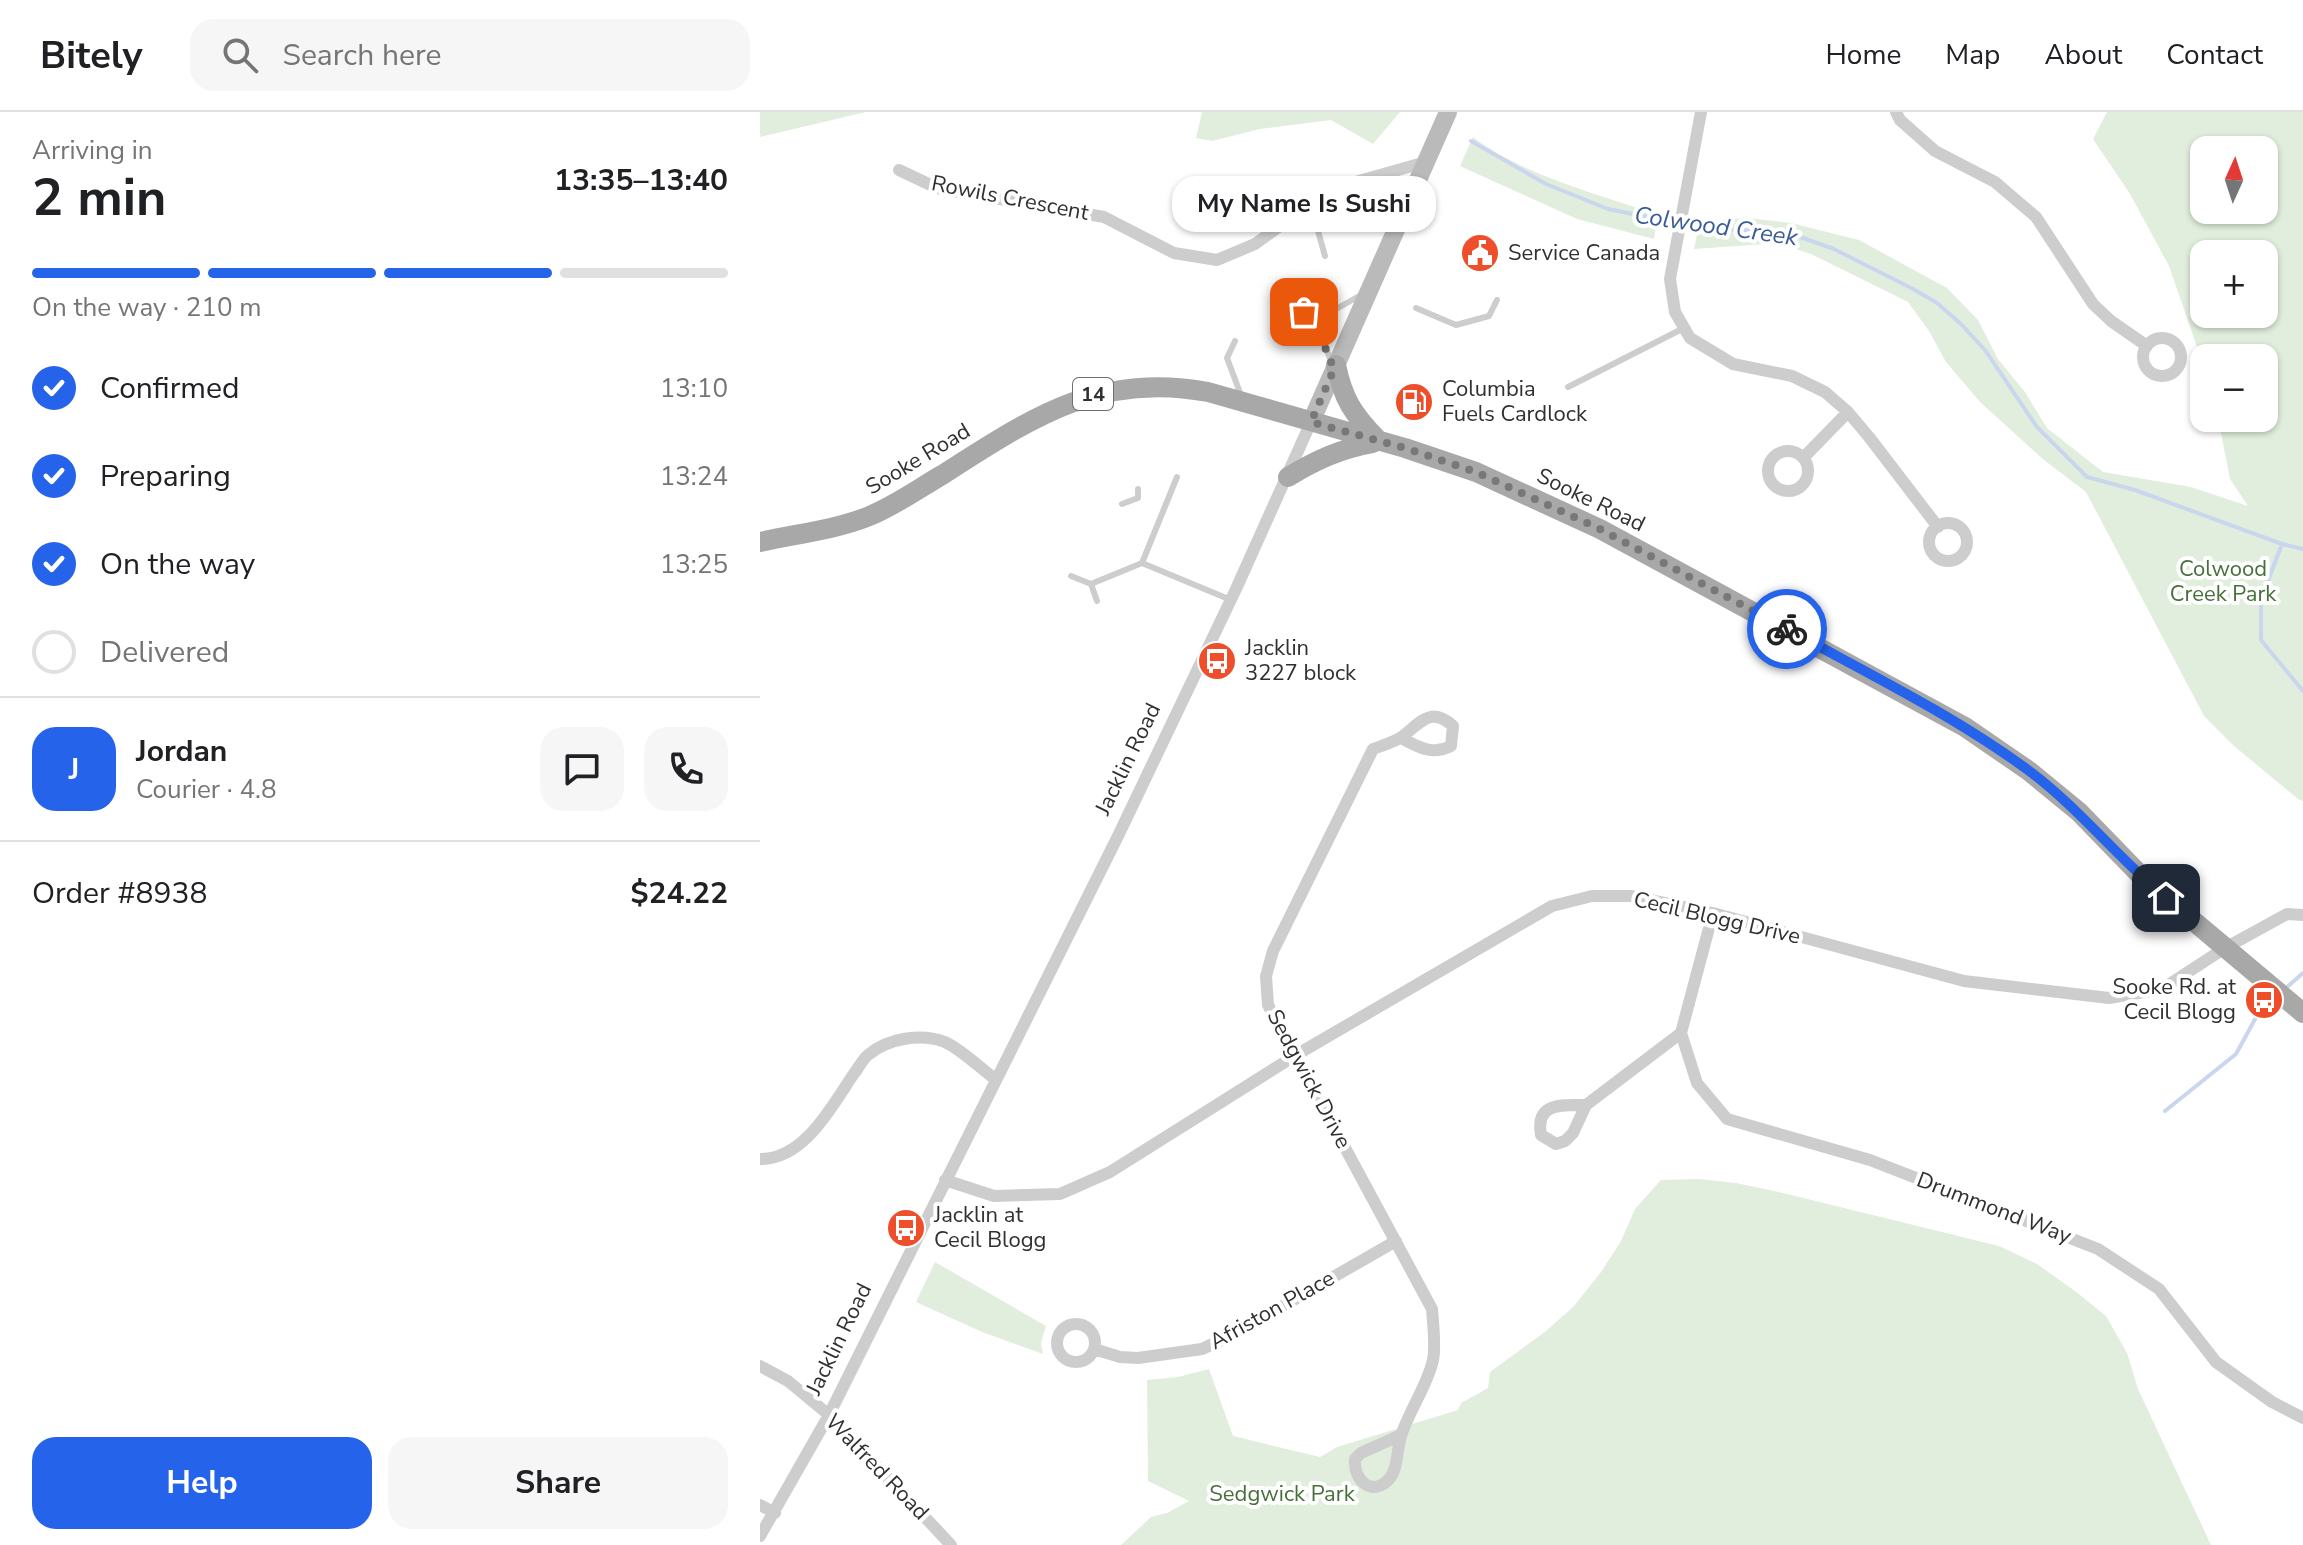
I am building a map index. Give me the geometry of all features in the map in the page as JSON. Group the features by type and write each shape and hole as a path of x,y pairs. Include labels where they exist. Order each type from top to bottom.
{"main road":[{"name":"Jacklin Road","path":"1311,422 1448,112"},
{"path":"1335,367 1354,415 1379,442"},
{"name":"Sooke Road","path":"760,542 867,517 1060,406 1098,393 1132,388 1181,387 1405,448 1476,472 1600,529 1965,727 2029,771 2079,812 2147,882 2303,1013"},
{"path":"1288,477 1323,456 1349,447 1379,442"}],"street":[{"path":"1701,112 1670,279 1675,312 1684,328 1690,338 1733,364 1792,376 1825,392 1848,412 1938,527"},
{"path":"1896,112 1900,120 1935,151 1995,182 2036,217 2093,304 2147,346"},
{"name":"Rowils Crescent","path":"899,170 937,188 1104,217 1174,253 1217,260 1255,244 1311,204 1352,183 1426,162"},
{"path":"1804,457 1848,412"},
{"name":"Jacklin Road","path":"760,1536 829,1415 1118,836 1231,600 1311,422"},
{"name":"Sedgwick Drive","path":"1401,738 1373,749 1273,951 1266,976 1268,1005 1432,1309 1433,1360 1401,1435 1394,1471 1382,1484 1371,1486 1361,1483 1356,1476 1355,1459 1361,1453 1401,1435"},
{"name":"Cecil Blogg Drive","path":"945,1180 994,1196 1060,1194 1110,1172 1296,1055 1552,906 1592,896 1632,896 1713,913 1964,981 2109,998 2162,989 2225,948 2287,914 2303,915"},
{"path":"1586,1105 1681,1033 1713,913"},
{"name":"Drummond Way","path":"1681,1033 1697,1083 1727,1119 1870,1160 2098,1249 2159,1289 2216,1362 2272,1402 2303,1418"},
{"path":"760,1159 793,1149 819,1124 867,1055 893,1041 917,1037 945,1043 995,1079"},
{"name":"Afriston Place","path":"1094,1349 1120,1357 1138,1358 1202,1349 1236,1333 1396,1241"},
{"name":"Walfred Road","path":"760,1366 788,1381 829,1415 951,1545"},
{"path":"760,1505 775,1513"}],"lane":[{"path":"1311,204 1325,256"},
{"path":"1335,367 1317,328 1304,312 1338,308 1369,290"},
{"path":"1416,308 1456,325 1489,316 1497,300"},
{"path":"1568,387 1684,328"},
{"path":"1235,341 1227,358 1243,402"},
{"path":"1142,563 1177,477"},
{"path":"1122,504 1138,498 1138,489"},
{"path":"1071,576 1091,584 1142,563 1231,600"},
{"path":"1091,584 1097,601"}],"green space":[{"path":"760,112 866,112 760,137"},
{"path":"1202,112 1400,112 1373,144 1331,120 1260,129 1212,141 1196,138"},
{"name":"Colwood Creek Park","path":"2107,112 2303,112 2303,801 2234,746 2204,716 2086,492 2044,460 1980,402 1946,362 1908,302 1811,254 1786,246 1765,244 1694,249 1700,221 1748,218 1791,223 1859,240 1947,288 1978,320 1998,359 2025,392 2047,428 2103,472 2191,487 2248,506 2230,479 2221,432 2278,432 2278,344 2196,344 2190,328 2278,328 2278,240 2190,240 2190,327 2169,266 2130,194 2093,139"},
{"path":"1473,137 1493,151 1538,173 1658,215 1654,239 1577,219 1460,166"},
{"name":"Sedgwick Park","path":"1699,1179 1779,1192 1999,1246 2037,1264 2075,1291 2106,1316 2127,1353 2138,1389 2211,1545 1121,1545 1151,1517 1167,1513 1189,1501 1148,1481 1147,1380 1178,1377 1209,1369 1233,1436 1320,1457 1337,1447 1458,1410 1461,1403 1488,1388 1490,1372 1574,1306 1621,1241 1635,1209 1661,1180"},
{"path":"935,1262 1046,1326 1041,1343 1043,1354 982,1332 916,1302"}],"waterway":[{"name":"Colwood Creek","path":"1471,141 1546,184 1608,209 1697,227 1792,234 1834,249 1937,303 1961,324 1985,350 2037,427 2087,477 2135,490 2303,549"},
{"path":"2282,544 2261,599 2261,640 2303,691"},
{"path":"2286,988 2303,973"},
{"path":"2165,1111 2236,1054 2259,1012 2277,997"}],"way so far":[{"path":"1304,312 1317,328 1334,369 1311,422 1476,472 1600,529 1787,629"}],"place":[{"name":"Service Canada","path":"1480,253"},
{"name":"My Name Is Sushi","path":"1304,312"},
{"name":"Columbia Fuels Cardlock","path":"1414,402"},
{"name":"Jacklin 3227 block","path":"1217,661"},
{"name":"Sooke Rd. at Cecil Blogg","path":"2264,1000"},
{"name":"Jacklin at Cecil Blogg","path":"906,1228"}],"route":[{"path":"1787,629 1965,727 2029,771 2079,812 2166,898"}]}
